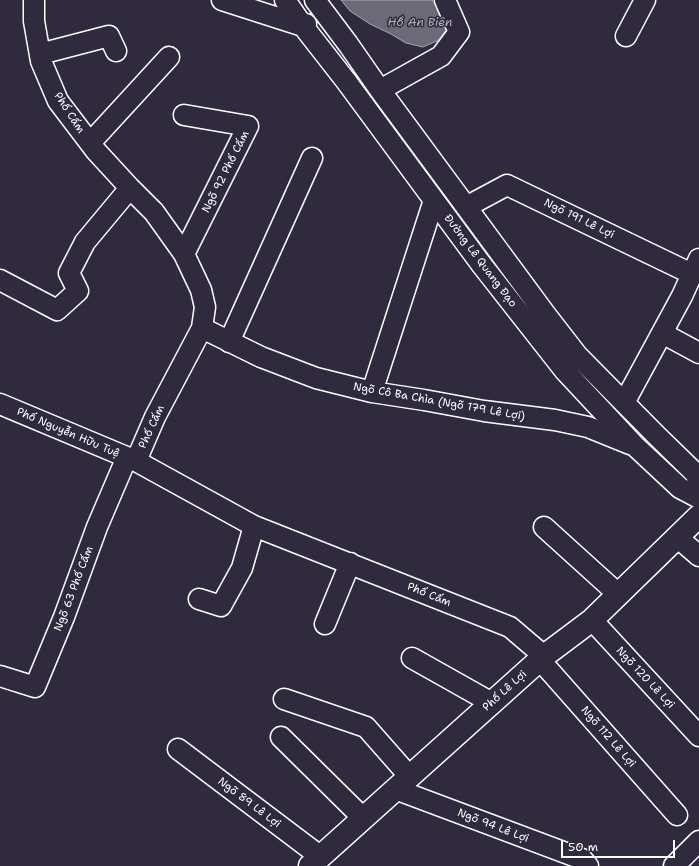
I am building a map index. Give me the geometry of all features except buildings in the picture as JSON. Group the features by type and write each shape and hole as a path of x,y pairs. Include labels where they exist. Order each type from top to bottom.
{"main road":[{"name":"Phố Lê Lợi","path":"317,862 402,783 542,658 592,620 699,516"}],"street":[{"name":"Phố Cấm","path":"34,0 34,21 41,61 58,101 96,151 154,212 184,254 200,290 205,307 202,328 132,460 254,526 510,627 542,658"},
{"path":"222,0 303,26 319,5"},
{"name":"Đường Lê Quang Đạo","path":"285,0 481,264 565,371 635,446 680,488 699,498"},
{"path":"380,90 441,56 459,32 446,0"},
{"path":"626,36 645,0"},
{"name":"Đường Lê Quang Đạo","path":"319,5 466,207 577,355 695,473 699,481"},
{"path":"40,54 108,36 116,50"},
{"path":"90,143 168,57"},
{"name":"Ngõ 92 Phố Cấm","path":"184,115 248,126 184,254"},
{"path":"229,342 312,158"},
{"name":"Ngõ 191 Lê Lợi","path":"466,207 507,185 696,267 624,403"},
{"path":"0,280 57,310 78,291 69,273 85,242 130,188"},
{"path":"372,392 434,200"},
{"name":"Ngõ Cô Ba Chìa (Ngõ 179 Lê Lợi)","path":"202,328 261,357 316,378 372,392 484,411 554,420 588,427 635,446"},
{"path":"662,333 699,353"},
{"name":"Phố Nguyễn Hữu Tuệ","path":"0,404 132,460"},
{"name":"Ngõ 63 Phố Cấm","path":"0,676 35,687 64,616 97,527 132,460"},
{"path":"199,598 221,606 242,568 254,526"},
{"path":"544,527 618,594"},
{"path":"677,537 699,556"},
{"path":"325,624 350,564"},
{"name":"Ngõ 120 Lê Lợi","path":"592,620 699,736"},
{"path":"412,658 492,703"},
{"name":"Ngõ 112 Lê Lợi","path":"542,658 677,815"},
{"path":"284,699 366,727 402,783"},
{"path":"281,737 364,818"},
{"name":"Ngõ 89 Lê Lợi","path":"178,749 317,862"},
{"name":"Ngõ 94 Lê Lợi","path":"402,783 582,859 588,866"},
{"path":"674,866 699,840"}],"water":[{"name":"Hồ An Biên","path":"341,0 432,0 440,11 448,28 437,41 423,47 406,43 370,24 350,11"}]}
